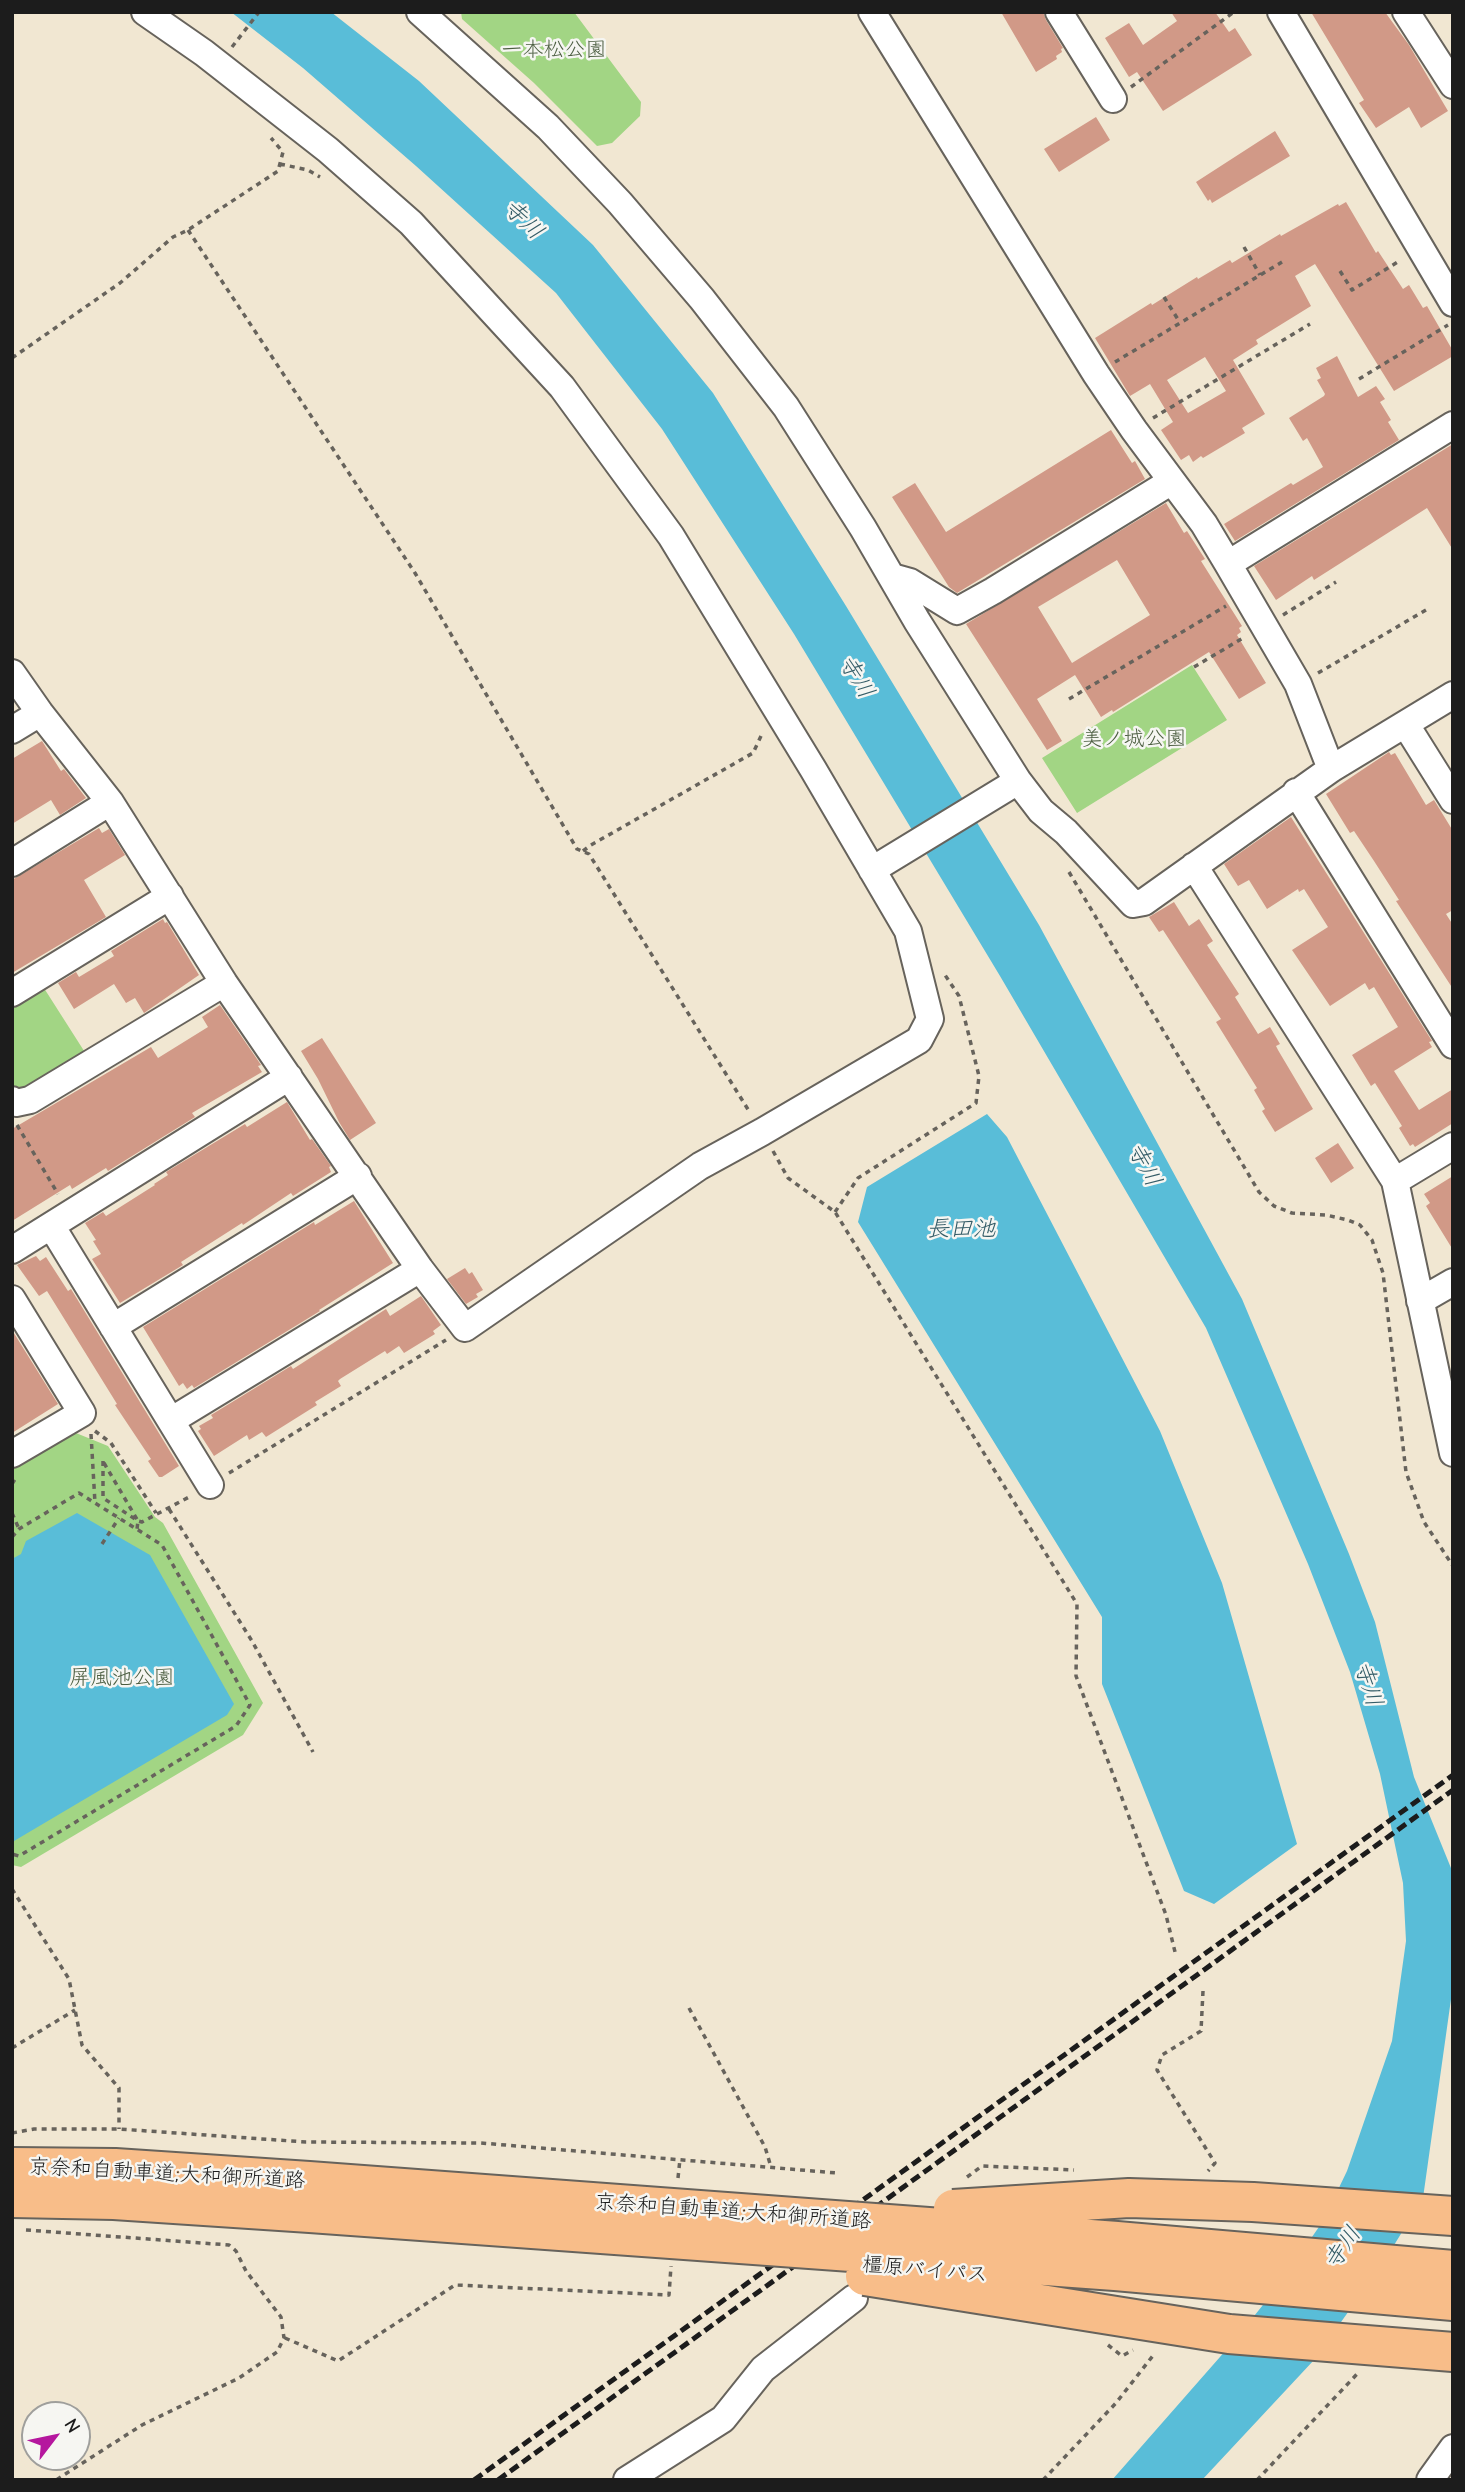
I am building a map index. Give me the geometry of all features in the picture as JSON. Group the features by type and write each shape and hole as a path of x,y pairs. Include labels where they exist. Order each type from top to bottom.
{"highway":[{"name":"京奈和自動車道;大和御所道路","path":"12,2167 115,2168 309,2181 1117,2241 1453,2270"},
{"path":"403,2181 699,2205 874,2214 1453,2255"},
{"path":"874,2214 1129,2198 1254,2202 1453,2216"},
{"name":"京奈和自動車道;大和御所道路","path":"18,2214 114,2200 1115,2271 1453,2301"},
{"name":"橿原バイパス","path":"397,2227 695,2250 1453,2317"},
{"path":"695,2250 1229,2334 1453,2352"}],"street":[{"path":"12,673 110,802 224,983 421,1269 465,1328 699,1166 919,1040 930,1019 908,931 879,866 806,757 671,536 562,387 411,223 205,53 145,12"},
{"path":"419,12 548,127 621,203 702,299 786,407 863,527 1013,784 1066,832 1133,904 1144,902 1331,769 1453,695"},
{"path":"872,12 1096,374 1204,524 1298,684 1331,769"},
{"path":"1059,12 1113,99"},
{"path":"1281,12 1420,247 1449,289"},
{"path":"1406,12 1453,85"},
{"path":"1228,564 1453,425"},
{"path":"892,577 911,582 957,611 1172,481"},
{"path":"12,730 40,713"},
{"path":"1406,725 1453,800"},
{"path":"879,866 1013,784"},
{"path":"1296,792 1453,1045"},
{"path":"12,863 110,802"},
{"path":"1194,866 1395,1181 1453,1453"},
{"path":"12,993 170,896"},
{"path":"14,1102 30,1100 224,983"},
{"path":"12,1250 289,1077"},
{"path":"1395,1181 1453,1146"},
{"path":"113,1327 358,1176"},
{"path":"61,1220 113,1327 210,1485"},
{"path":"172,1420 421,1269"},
{"path":"1420,1301 1453,1282"},
{"path":"12,1454 82,1413 13,1303"},
{"path":"627,2480 723,2419 763,2369 854,2298"},
{"path":"1432,2479 1453,2448"}],"path":[{"path":"230,50 259,12"},
{"path":"1113,99 1166,64 1234,12"},
{"path":"12,358 120,283 173,237 278,172 283,152 266,132"},
{"path":"188,230 415,573 577,849 589,854 788,1178 835,1212 1077,1604 1076,1676 1166,1915 1176,1956"},
{"path":"1244,247 1260,275"},
{"path":"1340,271 1352,290 1420,247"},
{"path":"1096,374 1179,321 1282,262"},
{"path":"1164,297 1179,321"},
{"path":"1359,379 1453,322"},
{"path":"1134,430 1310,324"},
{"path":"1069,699 1245,594"},
{"path":"1298,684 1426,610"},
{"path":"583,851 753,753 762,735 758,724"},
{"path":"1063,862 1259,1192 1275,1206 1292,1213 1326,1215 1360,1225 1373,1240 1383,1273 1406,1472 1424,1522 1453,1566"},
{"path":"835,1212 858,1178 976,1103 979,1076 959,996 936,962"},
{"path":"14,1102 13,1120 61,1220"},
{"path":"137,1529 138,1521 103,1461 103,1497 138,1521 142,1521 210,1485 465,1328"},
{"path":"90,1427 111,1443 156,1513"},
{"path":"91,1441 95,1503"},
{"path":"12,1537 19,1528 79,1493 162,1545 250,1704 236,1726 19,1856 12,1854"},
{"path":"169,1509 253,1641 313,1752"},
{"path":"12,1513 19,1528"},
{"path":"102,1544 118,1518"},
{"path":"12,1889 69,1979 82,2045 119,2088 119,2129"},
{"path":"1203,1991 1201,2031 1161,2055 1157,2070 1215,2163 1207,2172"},
{"path":"689,2008 765,2147 771,2167"},
{"path":"12,2048 75,2010"},
{"path":"12,2133 34,2129 119,2129 306,2142 481,2143 836,2173"},
{"path":"18,2214 36,2232 229,2245 236,2251 246,2271 281,2317 284,2338 277,2352 239,2378 142,2425 56,2480"},
{"path":"284,2338 338,2361 455,2285 669,2295"},
{"path":"1043,2480 1116,2403 1154,2357 1158,2346"},
{"path":"1257,2480 1366,2364"}],"green space":[{"name":"一本松公園","path":"461,12 574,12 641,102 640,116 612,143 597,146 534,83 462,19"},
{"name":"美ノ城公園","path":"1192,665 1227,720 1077,813 1042,758"},
{"path":"42,985 86,1054 26,1091 12,1088 12,1004"},
{"name":"屏風池公園","path":"71,1431 108,1446 155,1517 163,1523 263,1703 243,1735 21,1867 12,1865 12,1466"}],"water":[{"name":"寺川","path":"231,12 331,12 419,81 593,245 713,393 846,606 1039,925 1242,1299 1349,1554 1375,1622 1414,1777 1453,1873 1453,1985 1423,2198 1383,2263 1314,2360 1202,2480 1112,2480 1234,2341 1279,2285 1323,2221 1347,2171 1392,2041 1406,1941 1403,1883 1380,1774 1350,1672 1308,1564 1206,1328 1000,976 794,634 662,429 556,293 303,68"},
{"name":"長田池","path":"987,1114 1007,1137 1160,1431 1222,1583 1297,1844 1214,1904 1184,1891 1102,1684 1102,1617 858,1222 867,1187"},
{"name":"屏風池公園","path":"77,1513 150,1555 234,1704 227,1715 14,1841 12,1559 21,1554 26,1541"}],"building":[{"path":"1001,12 1043,12 1063,48 1056,56 1057,59 1036,72"},
{"path":"1171,12 1215,12 1229,32 1235,28 1252,55 1163,111 1137,72 1129,77 1105,38 1129,23 1143,45 1177,21"},
{"path":"1311,12 1385,12 1409,45 1448,111 1421,128 1409,107 1376,128 1359,103 1364,100"},
{"path":"1096,117 1110,140 1059,172 1044,149"},
{"path":"1275,131 1290,156 1212,203 1210,199 1208,201 1196,182"},
{"path":"1346,202 1376,253 1378,251 1403,289 1409,285 1423,308 1427,306 1453,351 1453,356 1394,391 1315,264 1295,276 1311,306 1256,340 1258,344 1233,360 1265,414 1242,428 1245,433 1203,458 1201,456 1193,462 1189,455 1181,460 1161,430 1173,422 1150,384 1130,396 1095,338 1197,277 1198,279 1230,260 1232,263 1280,234 1281,236 1338,204 1339,206","holes":["1205,357 1226,391 1188,413 1167,380"]},
{"path":"1337,356 1358,397 1376,386 1385,399 1380,402 1399,440 1235,541 1224,524 1291,483 1293,485 1323,467 1307,438 1303,441 1289,418 1324,396 1317,380 1321,378 1316,368"},
{"path":"1111,430 1145,479 957,593 949,587 892,497 915,483 946,532"},
{"path":"1453,444 1453,550 1427,508 1314,580 1312,576 1276,600 1254,566"},
{"path":"1166,503 1184,533 1187,531 1205,559 1201,561 1242,626 1237,635 1266,683 1239,699 1209,652 1101,717 1075,675 1037,699 1062,741 1047,750 966,624","holes":["1117,560 1150,615 1072,663 1038,607"]},
{"path":"42,741 61,771 64,769 86,798 60,815 51,800 12,824 12,759"},
{"path":"1389,752 1391,755 1395,753 1426,805 1434,800 1453,831 1453,910 1446,914 1453,925 1453,989 1396,901 1399,900 1374,861 1354,831 1350,833 1326,794"},
{"path":"1291,817 1432,1041 1429,1042 1432,1047 1394,1071 1419,1110 1453,1089 1453,1123 1415,1147 1413,1144 1410,1146 1399,1128 1402,1126 1375,1083 1371,1086 1352,1055 1398,1027 1374,987 1369,990 1365,983 1330,1006 1292,950 1328,927 1304,889 1299,892 1298,889 1267,909 1249,880 1238,886 1224,864"},
{"path":"99,828 102,833 109,829 125,855 84,880 106,917 12,973 12,880"},
{"path":"1174,902 1189,926 1199,919 1213,941 1207,945 1239,994 1235,997 1258,1034 1270,1027 1280,1044 1276,1046 1278,1050 1313,1109 1275,1132 1262,1111 1265,1109 1254,1090 1257,1088 1216,1022 1221,1019 1163,930 1159,932 1149,917"},
{"path":"163,919 199,975 144,1013 135,998 126,1003 114,984 74,1009 58,983 76,972 79,977 114,956 111,951"},
{"path":"220,1005 261,1065 258,1066 262,1072 192,1113 195,1117 108,1171 106,1168 72,1189 70,1185 12,1221 12,1129 151,1047 158,1058 208,1027 202,1017"},
{"path":"322,1038 376,1123 350,1140 301,1051"},
{"path":"287,1102 310,1140 312,1139 331,1166 331,1172 293,1196 291,1193 243,1225 242,1223 181,1262 183,1265 120,1303 92,1259 101,1254 85,1223 103,1212 106,1216 155,1185 168,1175 166,1172"},
{"path":"1338,1143 1354,1168 1331,1183 1315,1158"},
{"path":"1453,1176 1453,1250 1426,1206 1430,1203 1424,1194"},
{"path":"354,1201 393,1263 194,1388 192,1385 187,1389 183,1383 179,1386 143,1327 314,1222 315,1225"},
{"path":"36,1256 40,1261 46,1257 68,1291 71,1289 179,1466 162,1477 159,1477 148,1461 151,1459 115,1405 117,1404 47,1291 39,1296 17,1265"},
{"path":"465,1268 469,1274 472,1272 483,1290 476,1294 478,1297 466,1304 447,1279"},
{"path":"421,1296 441,1325 433,1331 435,1334 404,1353 399,1346 387,1354 385,1351 340,1379 338,1381 341,1386 315,1402 317,1405 266,1437 262,1432 249,1440 247,1435 214,1456 198,1431 201,1429 199,1426 213,1418 211,1415 291,1366 293,1369 386,1309 390,1316"},
{"path":"12,1330 58,1404 12,1433"}],"railway":[{"path":"474,2480 1453,1775"},
{"path":"498,2480 1453,1790"}]}
